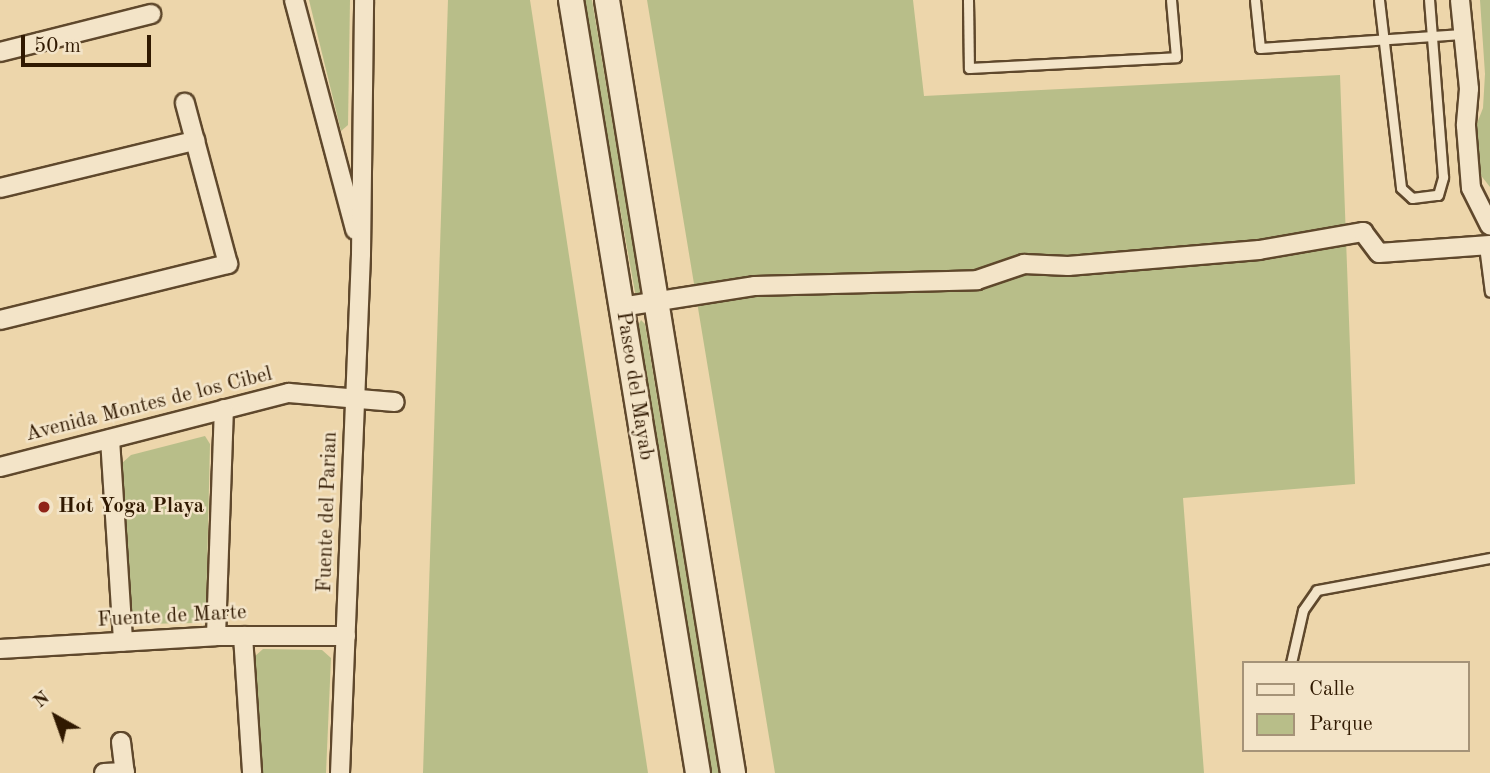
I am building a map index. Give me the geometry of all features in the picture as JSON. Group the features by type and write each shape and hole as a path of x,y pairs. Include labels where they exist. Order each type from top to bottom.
{"main road":[{"name":"Paseo del Mayab","path":"571,0 698,773"},
{"name":"Paseo del Mayab","path":"607,0 733,773"}],"street":[{"name":"Fuente del Parian","path":"294,0 361,254"},
{"name":"Fuente del Parian","path":"340,773 361,254 364,0"},
{"path":"1460,0 1469,89 1466,126 1471,188 1490,226"},
{"path":"0,52 151,14"},
{"path":"0,320 228,264 184,103"},
{"path":"0,188 195,141"},
{"path":"621,307 755,286 977,280 1024,264 1068,266 1259,250 1363,232 1379,253 1487,246"},
{"name":"Avenida Montes de los Cibel","path":"0,467 289,393 394,402"},
{"path":"216,636 224,410"},
{"path":"110,439 123,642"},
{"name":"Fuente de Marte","path":"0,649 216,636 346,636"},
{"path":"243,636 252,773"},
{"path":"104,773 125,773 121,742"}],"lane":[{"path":"968,0 969,68 1176,57 1171,0"},
{"path":"1255,0 1260,48 1462,34"},
{"path":"1379,0 1401,188 1412,198 1438,195 1443,177 1434,36 1429,0"},
{"path":"1487,246 1490,292"},
{"path":"1291,661 1303,610 1317,590 1490,558"}],"green space":[{"path":"309,0 350,0 348,125 341,131"},
{"path":"448,0 530,0 648,773 423,773"},
{"path":"583,0 592,0 641,293 636,298"},
{"path":"647,0 913,0 924,96 1340,75 1355,484 1183,498 1204,773 775,773"},
{"path":"1480,0 1490,0 1490,187 1479,173 1476,126 1483,108 1485,74"},
{"path":"641,320 645,324 719,773 711,773 638,326"},
{"path":"205,436 210,444 206,612 197,623 137,624 132,618 121,464 131,455"},
{"path":"263,649 322,650 331,658 326,773 262,773 254,657"}],"place":[{"name":"Hot Yoga Playa","path":"44,507"}]}
